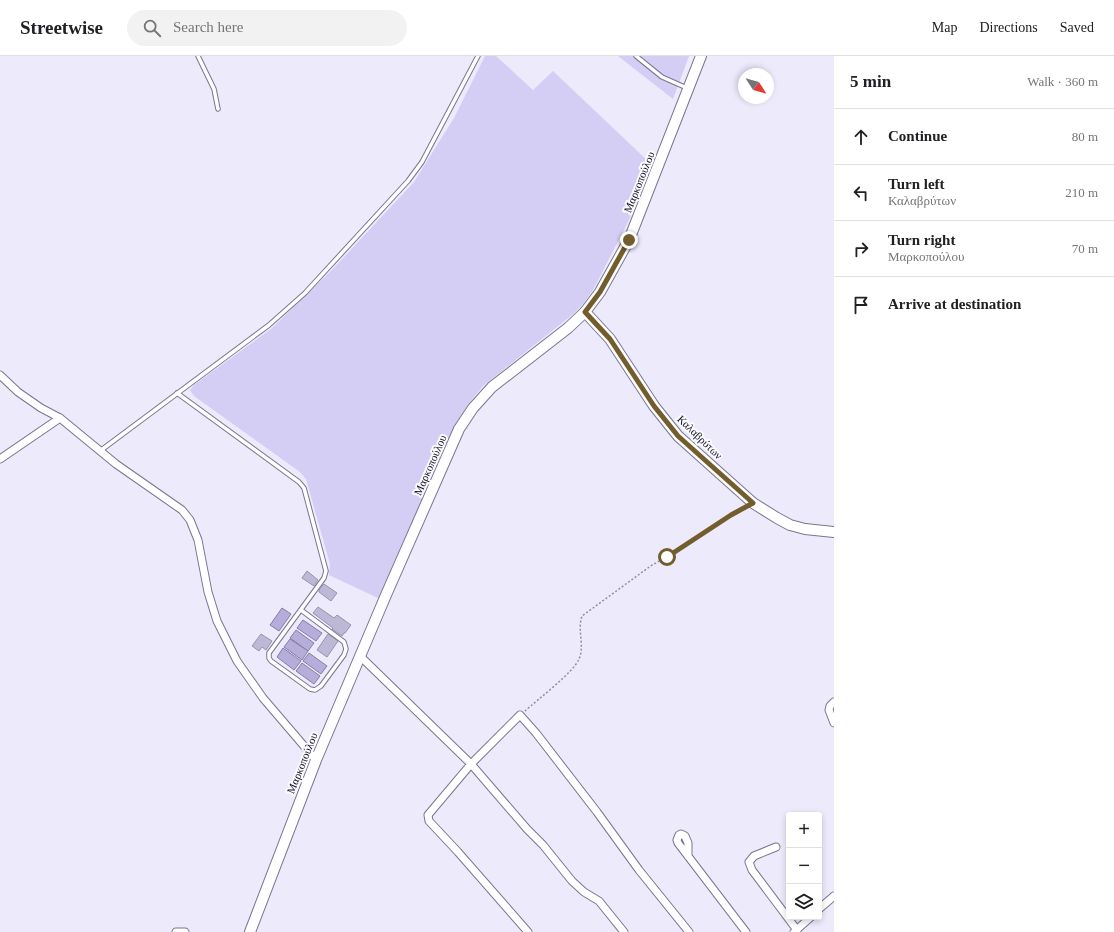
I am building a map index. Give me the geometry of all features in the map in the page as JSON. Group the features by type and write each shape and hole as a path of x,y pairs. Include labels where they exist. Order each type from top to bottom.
{"street":[{"name":"Μαρκοπούλου","path":"250,932 316,760 459,429 470,413 492,387 568,328 585,312 600,292 629,240 701,56"},
{"name":"Καλαβρύτων","path":"585,312 610,339 654,406 678,436 753,503 790,525 805,529 834,532"},
{"path":"0,375 18,392 41,408 60,418 100,451 182,510 190,520 198,540 210,599 217,621 237,661 263,698 316,760"},
{"path":"0,459 60,418"},
{"path":"360,656 471,764 526,829 543,845 572,881 584,892 599,901 624,932"},
{"path":"834,702 830,706 829,710 834,723"},
{"path":"528,932 429,821 428,815 471,764 520,715 536,733 597,812 639,870 689,932"},
{"path":"776,847 754,856 749,862 752,870 795,931 808,920"},
{"path":"688,856 746,932"},
{"path":"822,906 834,896"},
{"path":"176,932 185,932"}],"lane":[{"path":"198,56 214,89 218,109"},
{"path":"100,451 177,392 269,325 305,293 408,181 422,162 478,56"},
{"path":"636,56 662,77 689,89"},
{"path":"177,392 299,482 304,488 326,571 324,578 269,653 268,658 310,689 315,690 322,686 344,655 346,649 344,642 301,610"}],"path":[{"path":"520,715 570,672 579,659 581,651 580,623 582,616 652,565 667,557 731,515 753,503"}],"shaded area":[{"path":"485,56 496,56 533,90 553,71 650,163 629,220 593,290 583,304 572,315 483,386 468,404 459,419 380,599 329,575 330,564 306,479 300,472 194,396 190,390 194,385 271,329 331,271 414,182 454,118"},
{"path":"618,56 689,56 673,99"},
{"path":"282,608 291,614 279,631 270,625"},
{"path":"303,620 322,633 316,641 297,628"},
{"path":"296,630 314,643 308,651 290,638"},
{"path":"290,639 308,651 302,660 284,647"},
{"path":"283,648 301,661 294,670 277,657"},
{"path":"309,653 327,666 321,674 303,661"},
{"path":"302,663 320,676 314,684 296,671"}],"building":[{"path":"307,571 318,580 314,586 302,578"},
{"path":"324,584 337,593 331,601 319,592"},
{"path":"318,607 334,618 337,615 351,625 342,636 313,613"},
{"path":"261,634 272,641 266,650 262,647 259,651 252,646"},
{"path":"328,634 338,641 327,657 317,650"}],"route":[{"path":"629,240 600,292 585,312 610,339 654,406 678,436 753,503 731,515 667,557"}]}
